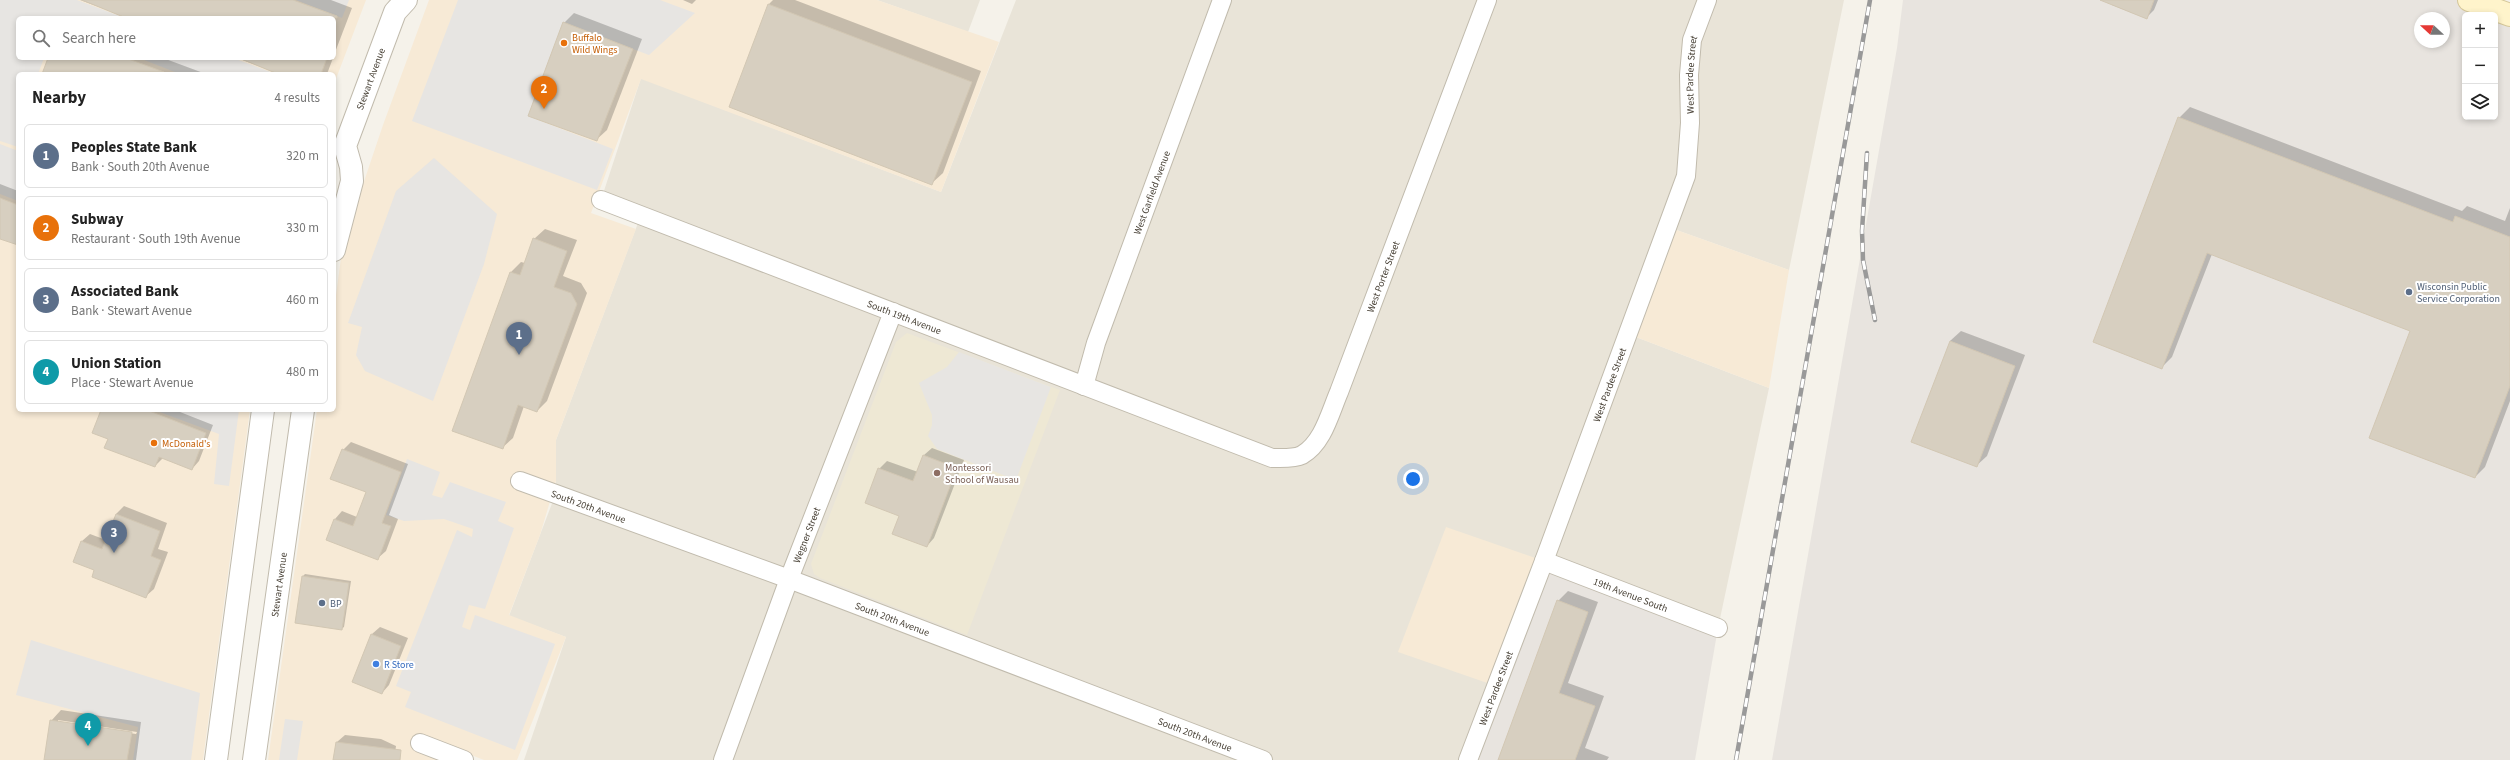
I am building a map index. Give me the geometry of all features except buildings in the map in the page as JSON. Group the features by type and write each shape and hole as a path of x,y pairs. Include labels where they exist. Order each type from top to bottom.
{"main road":[{"path":"2470,0 2510,15"}],"street":[{"name":"West Garfield Avenue","path":"1084,386 1096,343 1222,0"},
{"name":"West Porter Street","path":"1208,434 1272,458 1295,457 1302,455 1317,442 1339,392 1487,0"},
{"name":"West Pardee Street","path":"1468,760 1544,561 1686,176 1690,123 1689,75 1692,40 1707,0"},
{"name":"Stewart Avenue","path":"336,242 352,181 351,167 339,149 398,4"},
{"name":"South 19th Avenue","path":"601,200 1208,434"},
{"name":"Wegner Street","path":"723,760 790,579 893,312"},
{"path":"216,760 263,412"},
{"name":"Stewart Avenue","path":"254,760 303,412"},
{"name":"South 20th Avenue","path":"520,481 790,579 1263,760"},
{"name":"19th Avenue South","path":"1544,561 1718,628"},
{"path":"420,743 464,760"}],"shaded area":[{"path":"0,0 366,0 336,79 336,72 16,72 16,412 250,412 203,760 0,760"},
{"path":"0,0 77,0 120,16 16,16 16,60 43,60 39,72 16,72 16,146 0,141"},
{"path":"296,0 349,0 342,18"},
{"path":"429,0 877,0 999,42 941,192 641,79 591,213 636,229 556,440 556,481 540,535 509,615 566,637 517,760 484,760 461,751 457,760 268,760 317,412 336,412 336,295 341,258 348,229 383,125"},
{"path":"458,0 660,0 695,13 649,55 563,23 528,116 613,149 597,190 412,121"},
{"path":"877,0 980,0 968,32"},
{"path":"1016,0 1844,0 1789,270 1668,227 1628,334 1769,388 1718,628 1496,686 1468,760 524,760 566,637 509,616 556,493 556,440 641,215 601,200 641,78 941,192"},
{"path":"1903,0 2469,0 2510,15 2510,760 1772,760 1897,48"},
{"path":"144,60 238,60 271,72 175,72"},
{"path":"0,144 16,150 16,200 0,194"},
{"path":"434,158 497,214 484,264 433,401 365,371 356,355 362,327 348,323 396,191"},
{"path":"1668,227 1789,270 1769,388 1628,334"},
{"name":"Montessori School of Wausau","path":"907,333 1060,390 967,635 820,578 814,574 811,564 896,342"},
{"path":"959,352 1051,387 1016,480 937,449 928,436 932,425 932,415 919,383 947,367"},
{"path":"159,412 239,412 229,486 214,484 219,434"},
{"path":"407,459 440,472 432,495 442,498 450,482 506,502 498,521 514,528 485,609 469,605 462,627 470,630 475,615 555,644 515,750 405,707 411,692 396,686 457,530 472,537 473,529 444,519 404,521 386,515"},
{"path":"1446,527 1544,561 1496,686 1398,652"},
{"path":"1544,561 1718,628 1695,760 1468,760"},
{"path":"31,640 200,693 191,760 133,760 138,727 16,695"},
{"path":"285,719 303,721 297,760 279,760"}],"railway":[{"path":"1736,760 1870,0"},
{"path":"1867,153 1862,231 1863,260 1875,320"}],"place":[{"name":"Buffalo Wild Wings","path":"564,43"},
{"name":"Subway","path":"544,109"},
{"name":"Wisconsin Public Service Corporation","path":"2409,292"},
{"name":"Peoples State Bank","path":"519,355"},
{"name":"McDonald's","path":"154,443"},
{"name":"Montessori School of Wausau","path":"937,473"},
{"name":"Associated Bank","path":"114,553"},
{"name":"BP","path":"322,603"},
{"name":"R Store","path":"376,664"},
{"name":"Union Station","path":"88,746"}]}
